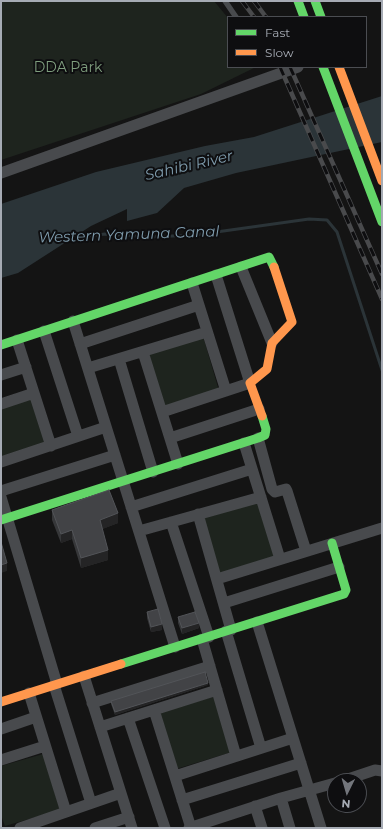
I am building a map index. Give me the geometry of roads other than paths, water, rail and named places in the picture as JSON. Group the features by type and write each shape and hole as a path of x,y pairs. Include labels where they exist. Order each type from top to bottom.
{"street":[{"path":"298,1 304,16"},
{"path":"314,1 321,16"},
{"path":"1,173 295,68"},
{"path":"323,68 382,222"},
{"path":"340,68 377,162 382,181"},
{"path":"1,345 269,257 272,260 292,322 272,343 267,369 250,383 162,412"},
{"path":"240,267 272,343"},
{"path":"4,519 244,443 258,438 267,432 216,275"},
{"path":"192,283 226,392"},
{"path":"80,344 199,305"},
{"path":"74,321 175,647"},
{"path":"44,331 78,436"},
{"path":"88,368 207,332"},
{"path":"17,340 51,446"},
{"path":"143,352 178,464"},
{"path":"119,359 153,472"},
{"path":"1,375 26,367"},
{"path":"1,404 34,393"},
{"path":"170,438 259,409"},
{"path":"1,462 106,427"},
{"path":"258,438 272,489 275,492 286,489 288,491 306,551"},
{"path":"244,443 280,559"},
{"path":"1,491 115,455"},
{"path":"131,507 252,469"},
{"path":"1,497 4,519 56,684 91,803"},
{"path":"139,531 261,497"},
{"path":"198,514 224,603 229,631 261,748"},
{"path":"171,522 206,638 210,666 236,756"},
{"path":"217,579 382,528"},
{"path":"1,702 344,594 346,590 332,543"},
{"path":"224,603 339,567"},
{"path":"257,622 321,828"},
{"path":"92,703 210,666"},
{"path":"84,676 132,828"},
{"path":"100,727 217,690"},
{"path":"29,693 66,812"},
{"path":"154,710 190,828 255,806 327,786"},
{"path":"1,729 36,717"},
{"path":"128,718 165,828"},
{"path":"175,776 293,738"},
{"path":"1,760 45,746"},
{"path":"182,800 301,762"},
{"path":"366,773 375,770 382,771"},
{"path":"20,828 121,793"},
{"path":"281,798 290,828"},
{"path":"255,806 262,828"},
{"path":"95,828 128,817"}],"lane":[{"path":"225,1 235,16"}],"water":[{"name":"Sahibi River","path":"382,96 382,142 236,173 184,188 157,213 127,221 127,209 91,226 18,273 1,278 1,204 96,172 205,146 254,137"}],"waterway":[{"name":"Western Yamuna Canal","path":"71,238 105,234 150,237 195,235 309,219 327,220 337,232 382,370"}],"railway":[{"path":"242,1 253,16"},
{"path":"254,1 265,16"},
{"path":"280,68 382,299"},
{"path":"290,68 382,274"}],"park label":[{"name":"DDA Park","path":"68,68"}]}
